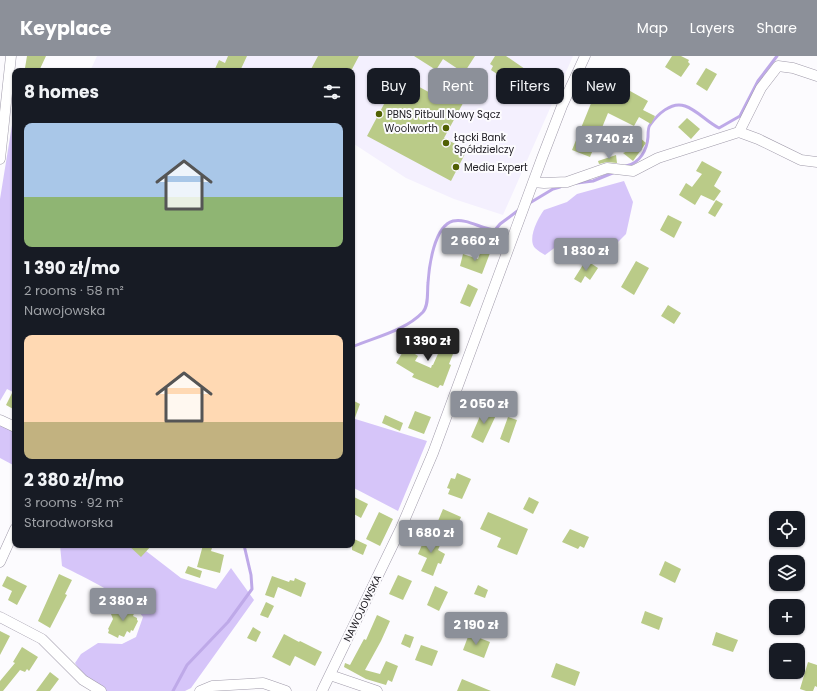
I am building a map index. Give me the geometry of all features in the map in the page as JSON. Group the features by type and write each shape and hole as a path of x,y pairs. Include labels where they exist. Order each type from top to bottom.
{"street":[{"path":"0,159 11,56"},
{"name":"NAWOJOWSKA","path":"322,691 401,528 433,452 562,106 585,56"},
{"path":"739,132 761,88 778,66 792,68 817,76"},
{"path":"533,182 544,184 567,182 608,168 632,172 658,158 739,132 758,139 801,160 817,162"},
{"path":"0,420 12,426"},
{"path":"0,562 12,536"},
{"path":"0,617 42,639 82,680 101,691"},
{"path":"330,675 377,691"},
{"path":"200,691 212,686 263,683 286,691"}],"shaded area":[{"path":"97,56 573,56 564,76 564,68 496,68 496,104 552,104 503,215 454,199 406,178 355,145 355,68 91,68"},
{"path":"12,125 12,392 7,389 0,401 0,199"},
{"path":"624,181 633,202 626,234 600,260 561,243 545,255 535,248 532,239 534,229 544,210 567,202 577,194"},
{"path":"355,419 427,441 398,511 355,489"},
{"path":"0,425 12,430 12,464 0,458"},
{"path":"60,548 146,548 146,551 181,578 216,589 231,568 254,600 191,688 185,691 106,691 91,682 81,672 75,663 81,654 98,643 122,644 136,637 143,617 137,610 118,596 62,566"}],"building":[{"path":"27,56 46,56 40,68 25,68"},
{"path":"228,56 247,56 241,68 215,68 219,60 225,63"},
{"path":"318,56 359,56 353,68 312,68"},
{"path":"414,56 475,56 467,68 456,68 443,59 437,68 433,68"},
{"path":"495,56 506,56 524,68 496,68 496,73 491,70 493,66 490,64"},
{"path":"672,56 681,56 689,60 688,62 690,64 681,77 665,67"},
{"path":"706,68 717,74 707,91 696,84"},
{"path":"420,87 428,92 428,104 463,104 444,138 467,150 451,181 367,136 384,104 420,104"},
{"path":"630,91 648,101 643,110 655,116 651,124 639,117 634,126 608,113 590,157 572,150 591,104 630,104"},
{"path":"687,118 700,129 691,139 678,127"},
{"path":"633,132 646,143 633,161 623,153 628,151 622,146"},
{"path":"616,155 617,163 607,162 599,164 598,161"},
{"path":"702,161 722,172 714,186 721,191 714,201 701,195 695,205 679,195 686,183 692,187 702,174 696,171"},
{"path":"716,200 723,204 715,217 708,213"},
{"path":"668,215 682,222 674,238 660,230"},
{"path":"481,250 490,253 482,274 460,266 463,254 478,259"},
{"path":"586,260 598,268 590,280 585,276 581,283 574,279"},
{"path":"636,261 649,268 634,295 621,287"},
{"path":"468,284 478,289 470,307 460,303"},
{"path":"668,305 681,313 674,324 661,316"},
{"path":"415,332 425,338 415,354 418,356 415,361 431,368 445,338 457,344 449,364 451,365 443,386 440,385 438,388 412,377 414,374 396,363"},
{"path":"12,393 12,408 6,405"},
{"path":"355,402 360,404 355,418"},
{"path":"484,407 497,413 483,443 471,437"},
{"path":"415,411 431,417 424,434 408,428"},
{"path":"385,415 403,423 400,431 382,423"},
{"path":"508,417 517,420 509,443 500,439"},
{"path":"457,473 471,479 462,499 448,494 450,489 447,488 451,478 455,479"},
{"path":"529,497 539,502 533,514 523,509"},
{"path":"355,498 368,504 361,518 355,515"},
{"path":"443,509 461,517 456,529 438,521"},
{"path":"379,512 393,519 380,546 366,539"},
{"path":"488,512 528,529 517,555 497,547 501,538 480,529"},
{"path":"570,529 589,537 584,548 580,546 578,549 562,542"},
{"path":"427,533 442,540 438,550 445,554 441,564 438,563 433,576 421,571 427,558 418,554"},
{"path":"355,539 367,545 363,555 352,550 352,548 355,548"},
{"path":"131,548 149,548 141,557"},
{"path":"202,548 212,548 211,551 224,555 220,573 197,567"},
{"path":"665,561 681,569 675,583 659,575"},
{"path":"188,566 202,571 200,578 185,573"},
{"path":"59,574 72,580 65,594 67,595 50,628 38,621"},
{"path":"398,575 412,581 403,600 389,594"},
{"path":"7,576 27,586 17,605 8,600 12,591 2,586"},
{"path":"272,576 289,582 290,580 294,581 295,578 306,583 301,597 278,587 274,598 265,595"},
{"path":"478,585 488,590 485,598 474,594"},
{"path":"435,586 448,592 439,611 427,605"},
{"path":"266,602 274,606 268,618 260,615"},
{"path":"122,604 135,611 133,616 137,618 138,621 133,631 131,630 130,633 127,631 124,637 119,635 118,638 108,633 108,629 113,619 111,614 119,609"},
{"path":"645,611 663,618 659,630 641,623"},
{"path":"377,615 390,621 365,670 380,674 386,661 398,666 392,682 388,680 386,685 366,679 344,667 345,663 350,665 364,639 366,640"},
{"path":"253,627 261,632 256,642 247,638"},
{"path":"0,631 10,636 0,655"},
{"path":"716,632 738,640 733,652 712,645"},
{"path":"284,634 322,652 315,666 295,656 290,666 272,657"},
{"path":"405,634 414,637 410,648 401,644"},
{"path":"469,634 490,642 484,658 463,650"},
{"path":"421,645 438,651 432,666 415,660"},
{"path":"22,647 38,657 29,671 27,669 25,672 20,670 3,691 0,691 0,681 15,663 13,662"},
{"path":"808,662 817,665 817,687 815,686 813,691 800,689 803,679 805,679"},
{"path":"556,663 580,672 575,686 551,677"},
{"path":"50,672 59,679 50,691 36,691"},
{"path":"462,679 491,691 457,691"}],"waterway":[{"path":"626,166 635,162 642,155 646,147 649,126 660,113 670,107 675,105 685,106 719,128 740,116 758,81 777,56"},
{"path":"577,183 593,181 615,172"},
{"path":"528,204 553,189 560,187"},
{"path":"355,346 399,329 416,319 423,312 427,302 431,258 437,239 447,224 458,220 495,230 500,224 520,209"},
{"path":"173,691 187,665 228,622 252,589 251,575 245,548"}],"place":[{"name":"PBNS Pitbull Nowy Sącz","path":"379,114"},
{"name":"Woolworth","path":"446,128"},
{"name":"Łącki Bank Spółdzielczy","path":"446,143"},
{"name":"Media Expert","path":"456,167"}]}
